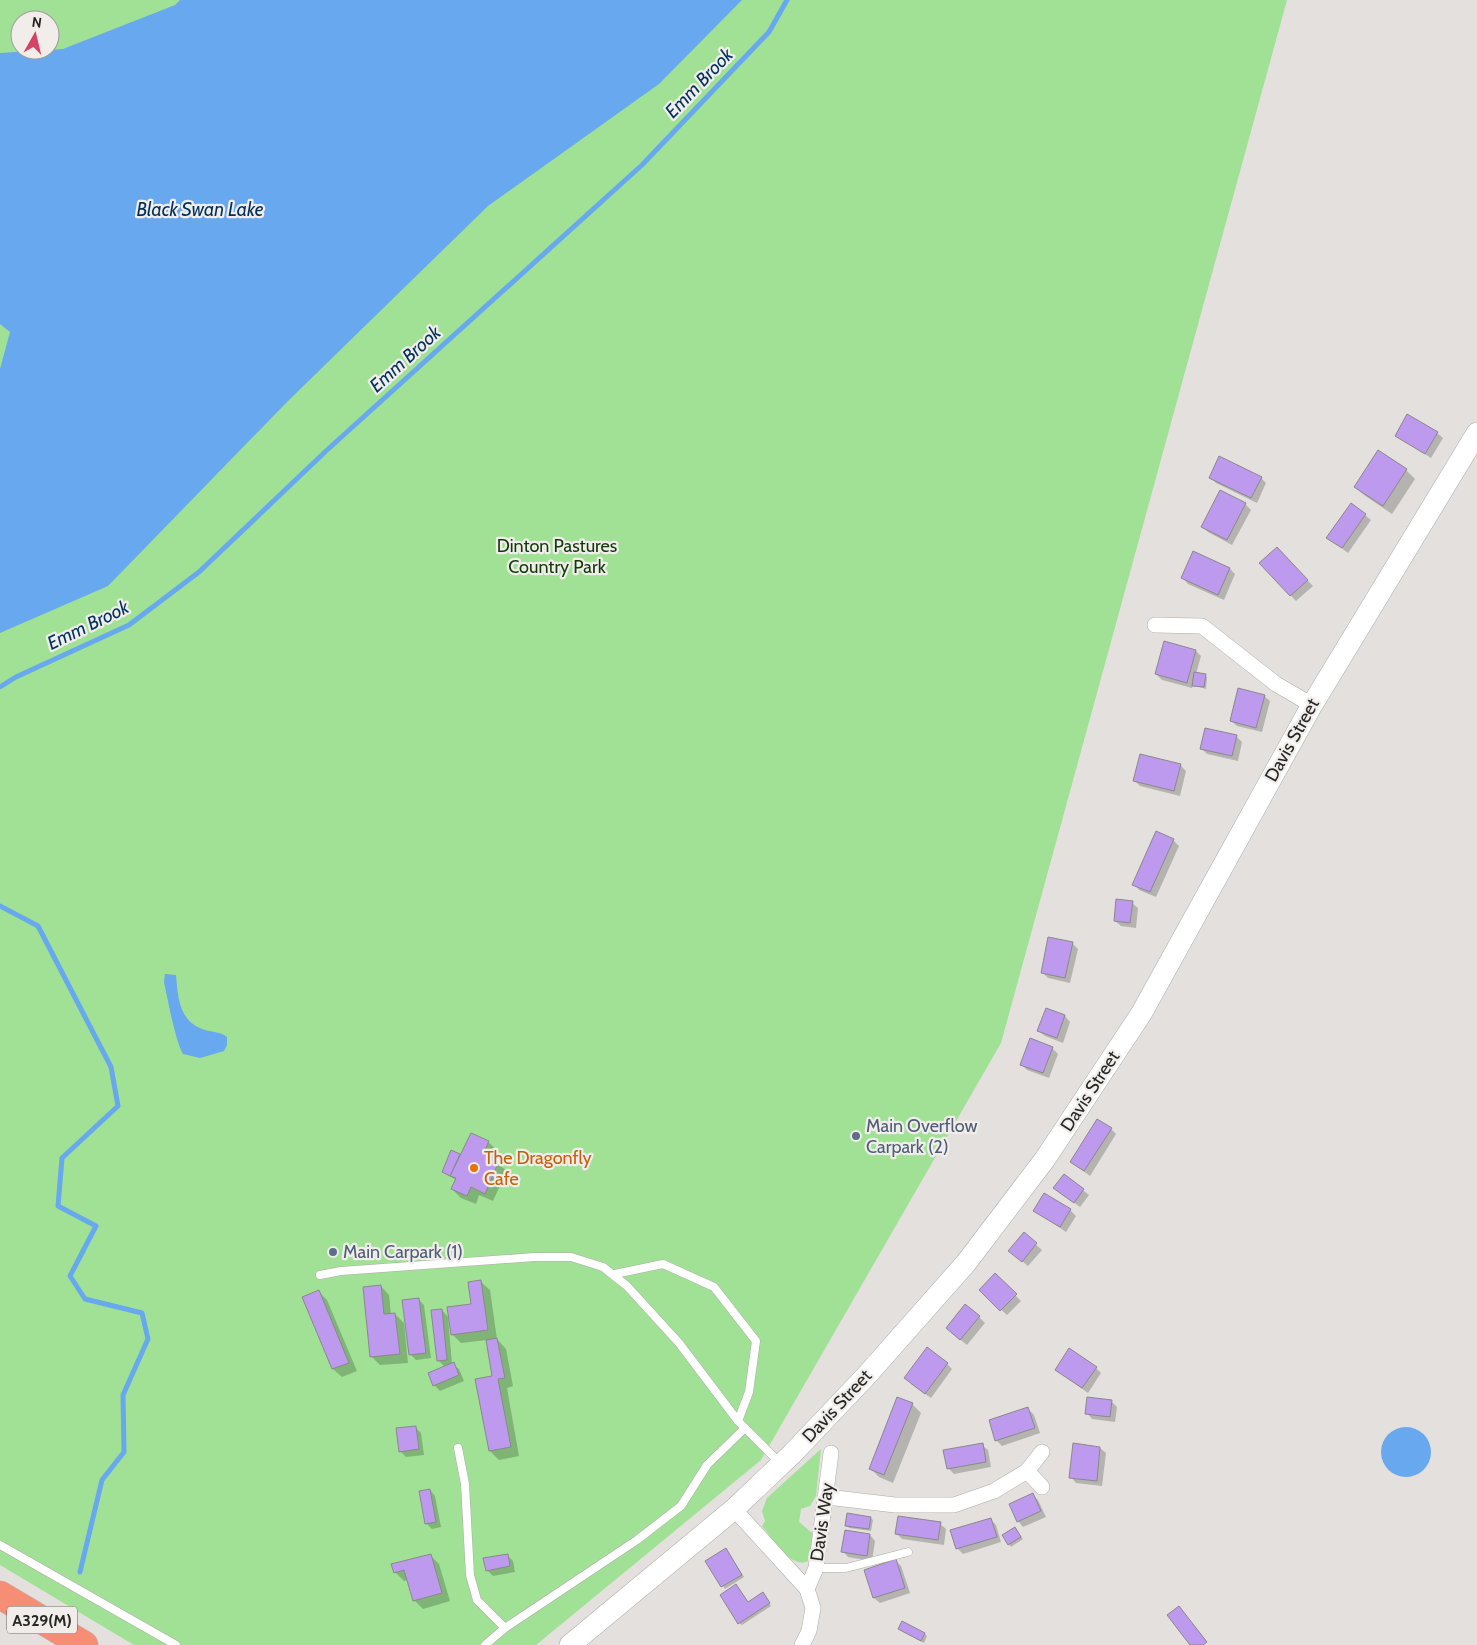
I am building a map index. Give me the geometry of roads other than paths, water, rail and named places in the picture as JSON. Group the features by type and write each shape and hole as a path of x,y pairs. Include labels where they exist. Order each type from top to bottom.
{"highway":[{"name":"A329(M)","path":"0,1595 84,1645"}],"main road":[{"name":"Davis Street","path":"570,1645 734,1509 781,1464 867,1374 966,1264 1045,1159 1141,1014 1312,704 1477,433"}],"street":[{"path":"1155,625 1202,626 1276,684 1312,704"},
{"path":"827,1497 895,1505 954,1505 994,1491 1027,1472 1042,1452"},
{"name":"Davis Way","path":"734,1509 807,1589 816,1568 827,1497 831,1453"},
{"path":"1027,1472 1042,1487"},
{"path":"802,1645 809,1631 812,1608 807,1589"}],"lane":[{"path":"320,1275 341,1271 571,1256 603,1268 615,1274 678,1343 738,1421 781,1464"},
{"path":"615,1274 663,1264 714,1287 756,1341 749,1392 738,1421"},
{"path":"485,1645 505,1628 636,1540 681,1506 707,1465 745,1428"},
{"path":"458,1448 465,1484 470,1576 477,1600 505,1628"},
{"path":"0,1545 176,1645"},
{"path":"816,1568 846,1568 908,1552"}],"water":[{"name":"Black Swan Lake","path":"180,0 742,0 659,84 488,206 287,402 108,586 0,633 0,369 10,332 0,324 0,53 10,52 10,60 60,60 60,49 175,5"},
{"path":"165,974 176,975 179,1000 185,1015 190,1021 205,1030 227,1037 227,1045 224,1051 200,1058 183,1054 172,1020 164,982"},
{"path":"1406,1427 1415,1429 1426,1438 1431,1452 1429,1461 1420,1472 1406,1477 1397,1475 1386,1466 1381,1452 1383,1443 1392,1432"}],"waterway":[{"name":"Emm Brook","path":"0,687 16,677 129,625 199,572 326,451 642,165 769,32 787,0"},
{"name":"Emm Brook","path":"0,906 38,926 111,1067 118,1106 62,1158 58,1206 96,1226 70,1276 85,1299 142,1313 148,1339 123,1395 124,1452 102,1480 80,1572"}],"place":[{"name":"Main Overflow Carpark (2)","path":"856,1136"},
{"name":"The Dragonfly Cafe","path":"474,1168"},
{"name":"Main Carpark (1)","path":"333,1252"}],"park label":[{"name":"Dinton Pastures Country Park","path":"557,556"}]}
